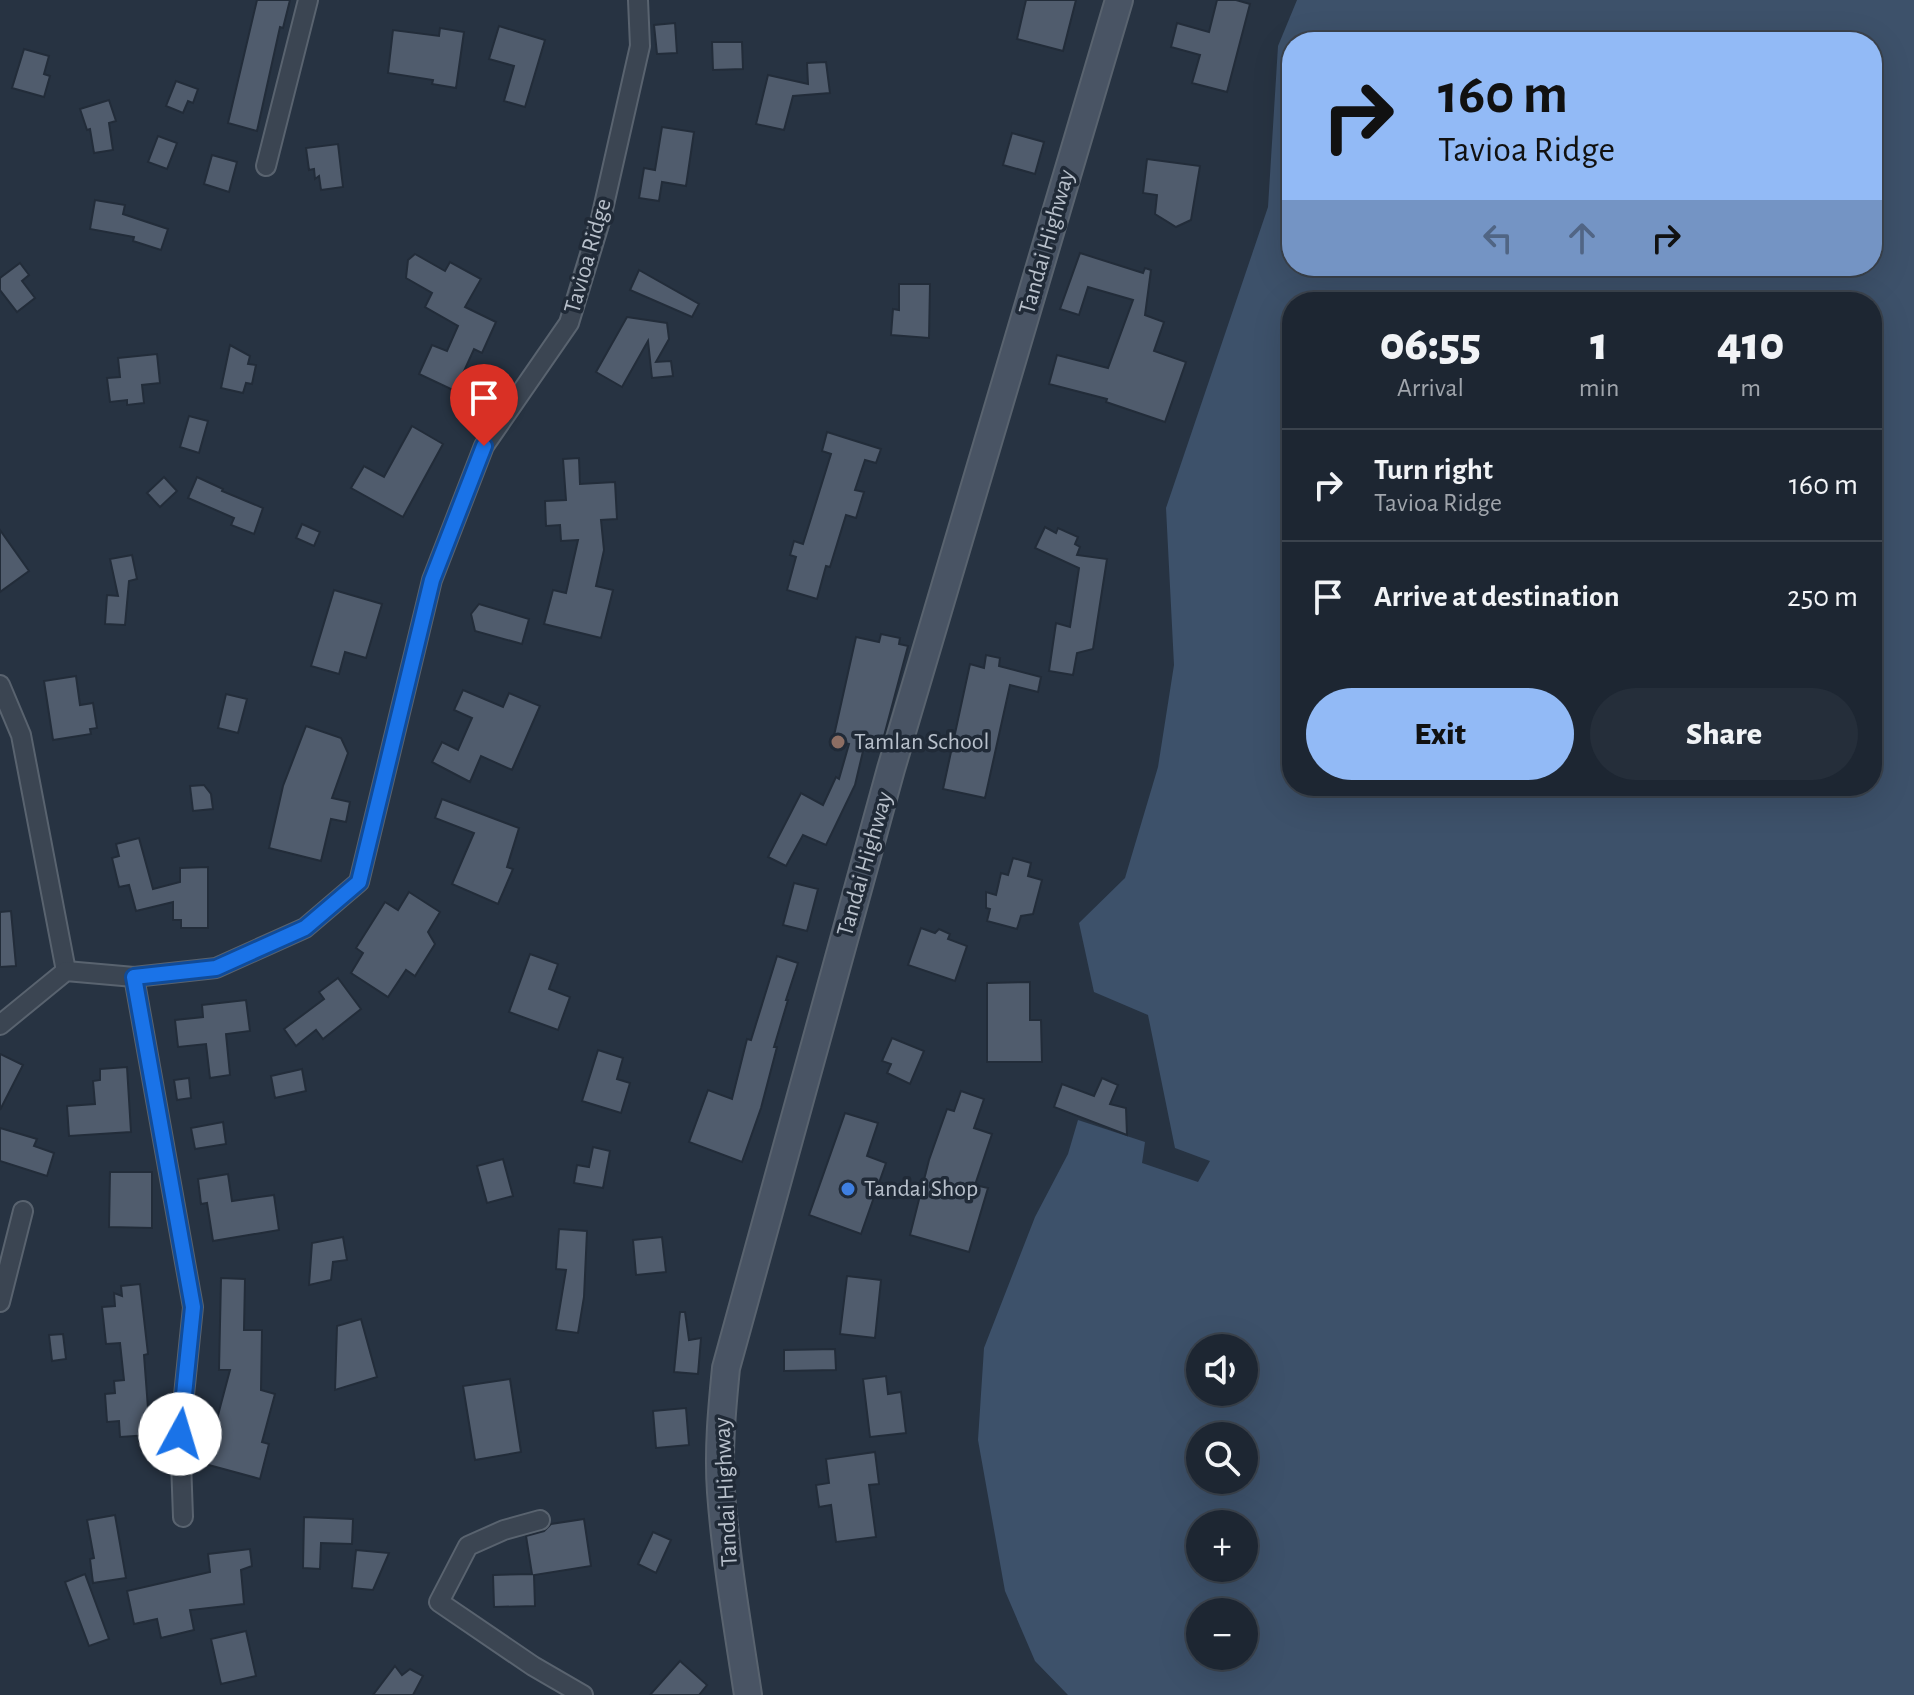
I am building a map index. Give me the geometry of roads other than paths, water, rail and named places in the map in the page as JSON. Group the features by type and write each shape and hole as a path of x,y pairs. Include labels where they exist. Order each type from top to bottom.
{"main road":[{"name":"Tandai Highway","path":"748,1695 730,1578 721,1491 720,1426 726,1368 891,769 1119,0"}],"street":[{"path":"266,166 308,0"},
{"name":"Tavioa Ridge","path":"66,971 134,977 216,968 305,928 359,882 432,580 484,446 569,323 601,218 640,46 638,0"},
{"path":"0,685 21,735 66,971 0,1025"},
{"path":"134,977 193,1307 180,1434 183,1517"},
{"path":"0,1302 23,1211"},
{"path":"540,1520 504,1530 468,1546 439,1602 533,1666 583,1695"}],"water":[{"path":"1297,0 1914,0 1914,1695 1068,1695 1035,1661 1005,1591 978,1440 984,1348 1035,1217 1068,1154 1078,1120 1145,1142 1142,1163 1198,1182 1210,1161 1175,1148 1148,1015 1094,992 1079,923 1125,878 1158,767 1174,665 1166,508 1268,207 1278,46 1282,36 1282,276 1882,276 1882,32 1284,32"}],"place":[{"name":"Tamlan School","path":"838,742"},
{"name":"Tandai Shop","path":"848,1189"}]}
